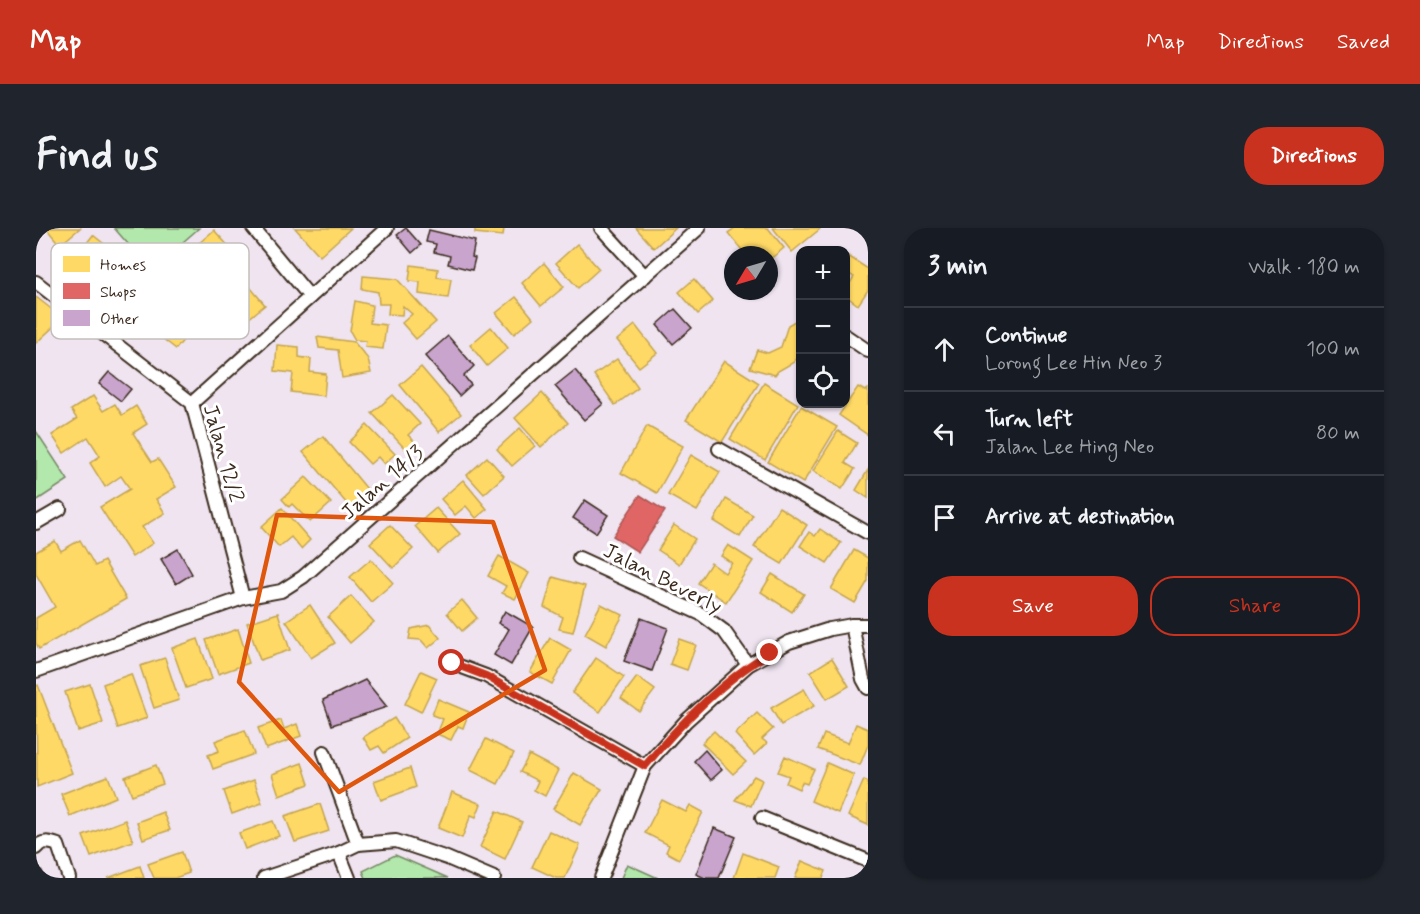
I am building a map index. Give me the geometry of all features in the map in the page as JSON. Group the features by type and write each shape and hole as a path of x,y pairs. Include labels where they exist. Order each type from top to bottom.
{"street":[{"path":"253,228 310,297"},
{"path":"192,403 387,228"},
{"path":"601,228 645,276"},
{"name":"Jalan 14/3","path":"36,671 243,598 281,591 303,577 699,228"},
{"name":"Jalan 12/2","path":"36,282 51,294"},
{"name":"Jalan 12/2","path":"109,339 192,403 243,598"},
{"path":"850,339 868,351"},
{"path":"719,449 868,532"},
{"path":"36,524 60,509"},
{"name":"Jalan Beverly","path":"579,558 701,614 724,631 748,665"},
{"path":"601,878 645,766 686,721 748,665 789,642 830,629 868,624"},
{"path":"852,625 863,679 868,688"},
{"path":"452,663 486,676 645,766"},
{"path":"324,752 358,844"},
{"path":"762,818 868,861"},
{"path":"264,878 339,853 358,844 396,841 447,858 494,878"},
{"path":"36,848 39,843 48,842 58,845 69,878"},
{"path":"339,853 349,878"}],"highlighted area":[{"path":"277,515 493,522 545,670 339,792 239,682"}],"green space":[{"path":"114,228 199,228 182,243 127,243"},
{"path":"36,431 68,480 36,501"},
{"path":"395,855 448,878 366,878 363,871"},
{"path":"627,864 658,878 621,878"}],"building: Homes":[{"path":"46,228 80,228 62,243 58,243"},
{"path":"295,228 351,228 320,256"},
{"path":"475,228 504,228 503,236 475,233"},
{"path":"636,228 676,228 654,248"},
{"path":"735,228 768,228 784,248 778,253 778,246 739,246 728,233"},
{"path":"773,228 820,229 799,246 796,246 792,252"},
{"path":"214,230 226,243 199,243"},
{"path":"93,235 103,243 87,243"},
{"path":"577,244 599,269 578,288 556,263"},
{"path":"850,257 868,269 868,290 858,305 850,299 850,283 854,277 850,274"},
{"path":"544,263 564,287 541,306 522,283"},
{"path":"411,265 438,269 437,277 451,279 448,298 419,294 420,282 409,281"},
{"path":"363,276 397,279 436,322 416,339 402,323 412,314 403,306 402,315 388,314 389,304 379,304 378,292 362,289"},
{"path":"694,279 713,301 698,314 679,292"},
{"path":"249,286 265,305 249,318"},
{"path":"36,297 51,309 51,329 36,343"},
{"path":"516,297 533,318 514,334 496,313"},
{"path":"355,301 372,305 370,323 386,325 383,349 365,347 366,341 355,340 350,331"},
{"path":"796,320 796,358 794,362 775,375 750,368 757,350 768,353 781,347 788,325"},
{"path":"635,325 657,353 639,367 617,340"},
{"path":"491,327 508,348 487,366 470,345"},
{"path":"317,337 354,342 368,359 371,373 342,378 338,350 319,348"},
{"path":"163,339 184,339 176,349"},
{"path":"277,345 299,347 299,357 311,359 310,372 326,374 324,396 291,392 293,373 275,371"},
{"path":"617,359 638,388 615,405 594,375"},
{"path":"724,361 759,383 722,442 686,420"},
{"path":"421,367 461,414 439,432 400,385"},
{"path":"764,383 796,403 796,407 765,460 730,439"},
{"path":"858,387 865,391 868,389 868,435 839,415 844,408 850,408 850,399"},
{"path":"542,393 568,423 541,447 515,418"},
{"path":"393,395 420,424 408,435 418,445 409,453 372,413"},
{"path":"93,396 103,411 115,404 122,415 136,406 147,424 133,433 152,462 158,459 176,487 156,499 165,513 142,527 153,543 132,557 100,507 130,489 121,476 105,487 90,463 100,456 88,437 64,453 52,435 77,419 71,410"},
{"path":"800,408 804,408 837,427 803,483 768,462"},
{"path":"367,425 395,454 384,464 378,457 370,464 349,442"},
{"path":"647,426 683,446 657,493 621,473"},
{"path":"520,428 535,446 512,466 497,449"},
{"path":"838,431 857,443 845,463 855,469 842,489 813,471"},
{"path":"323,436 372,495 353,511 303,452"},
{"path":"691,455 720,472 697,511 668,495"},
{"path":"487,457 504,476 484,494 467,475"},
{"path":"868,470 868,498 856,490"},
{"path":"306,477 331,503 310,522 292,504 289,507 282,499"},
{"path":"463,480 487,509 476,518 466,506 455,515 441,499"},
{"path":"726,499 753,515 740,537 714,521"},
{"path":"779,507 807,525 782,564 754,547"},
{"path":"282,508 310,540 301,549 291,537 279,547 261,527"},
{"path":"436,508 460,534 438,553 415,526"},
{"path":"390,525 413,549 393,568 370,543"},
{"path":"674,525 695,539 679,564 658,550"},
{"path":"820,529 841,543 827,563 800,546 809,532 815,536"},
{"path":"80,540 95,566 104,561 126,599 39,649 36,643 36,618 55,607 36,574 36,552 55,541 61,551"},
{"path":"728,545 753,561 726,602 698,583 711,563 725,573 732,563 721,556"},
{"path":"854,550 868,558 868,581 855,603 831,589"},
{"path":"499,556 529,573 515,599 502,593 506,586 488,576"},
{"path":"371,559 393,583 371,602 350,577"},
{"path":"772,574 804,594 792,612 761,592"},
{"path":"553,577 585,586 573,632 559,629 563,617 544,607"},
{"path":"351,596 374,622 350,643 328,617"},
{"path":"462,600 477,618 462,631 447,613"},
{"path":"601,604 623,615 606,646 585,634"},
{"path":"310,605 335,643 311,658 286,621"},
{"path":"278,613 290,650 260,660 247,623"},
{"path":"429,625 440,638 428,648 421,640 409,639 411,629"},
{"path":"238,629 249,663 218,674 206,640"},
{"path":"550,638 571,650 552,684 530,672"},
{"path":"198,639 212,679 186,688 172,648"},
{"path":"679,639 696,645 687,670 670,664"},
{"path":"165,658 179,700 154,708 140,666"},
{"path":"596,658 624,677 600,712 572,693"},
{"path":"832,658 849,686 827,699 810,672"},
{"path":"421,671 437,678 421,712 405,704"},
{"path":"131,674 147,718 118,728 103,684"},
{"path":"637,677 655,690 639,711 621,698"},
{"path":"90,684 103,723 78,731 65,692"},
{"path":"38,685 72,773 37,787 36,686"},
{"path":"804,689 814,706 781,725 771,708"},
{"path":"438,699 469,712 463,728 458,726 451,740 437,734 443,719 432,715"},
{"path":"757,713 773,729 762,739 767,743 754,755 735,734"},
{"path":"394,718 407,738 384,753 379,746 371,750 363,737"},
{"path":"281,720 284,729 297,724 301,736 266,749 258,728"},
{"path":"856,724 868,729 868,745 860,765 818,749 824,734 848,743"},
{"path":"245,730 254,754 213,769 208,755 219,751 215,741"},
{"path":"714,731 746,762 733,774 702,743"},
{"path":"486,739 514,753 498,784 470,770"},
{"path":"529,755 558,770 545,796 534,790 538,781 520,772"},
{"path":"785,756 814,769 807,784 802,782 799,789 786,783 789,776 778,772"},
{"path":"302,763 309,784 279,795 272,774"},
{"path":"827,763 854,775 838,813 811,801"},
{"path":"156,765 163,784 132,795 125,777"},
{"path":"410,768 416,787 381,800 374,781"},
{"path":"574,773 602,789 580,825 553,809"},
{"path":"108,776 116,797 70,816 61,794"},
{"path":"754,776 762,780 751,806 735,800"},
{"path":"254,780 262,803 232,814 224,791"},
{"path":"864,780 868,782 868,825 848,816"},
{"path":"452,792 481,804 476,817 471,815 462,838 438,828"},
{"path":"662,800 686,812 690,805 703,812 679,859 666,852 669,845 645,833"},
{"path":"320,804 329,831 295,842 285,816"},
{"path":"497,811 522,822 505,859 480,847"},
{"path":"163,812 170,830 143,839 137,822"},
{"path":"125,820 133,841 91,857 83,836"},
{"path":"273,821 279,836 245,849 239,833"},
{"path":"549,831 580,845 565,878 556,878 532,867"},
{"path":"182,852 189,873 175,878 154,878 148,864"},
{"path":"743,853 779,867 775,878 734,878"},
{"path":"802,861 826,871 823,878 795,878"},
{"path":"140,866 144,878 108,878"}],"building: Shops":[{"path":"640,495 665,511 638,552 613,536"}],"building: Other":[{"path":"406,228 421,245 412,253 397,235"},
{"path":"429,230 475,241 472,270 448,264 450,256 434,252 436,244 426,242"},
{"path":"675,309 692,328 673,344 657,325"},
{"path":"448,336 474,366 464,376 471,385 459,396 425,356"},
{"path":"575,370 603,404 584,420 555,386"},
{"path":"109,372 131,389 121,401 99,384"},
{"path":"585,500 608,515 596,533 573,518"},
{"path":"178,549 192,574 176,584 161,559"},
{"path":"505,611 533,627 511,665 494,655 509,629 498,623"},
{"path":"641,618 668,628 652,671 624,661"},
{"path":"365,680 387,707 332,725 323,700"},
{"path":"705,750 722,770 711,780 694,761"},
{"path":"714,828 736,837 719,878 705,878 696,874"}],"route":[{"path":"452,663 486,676 645,766 686,721 748,665 770,653"}]}
